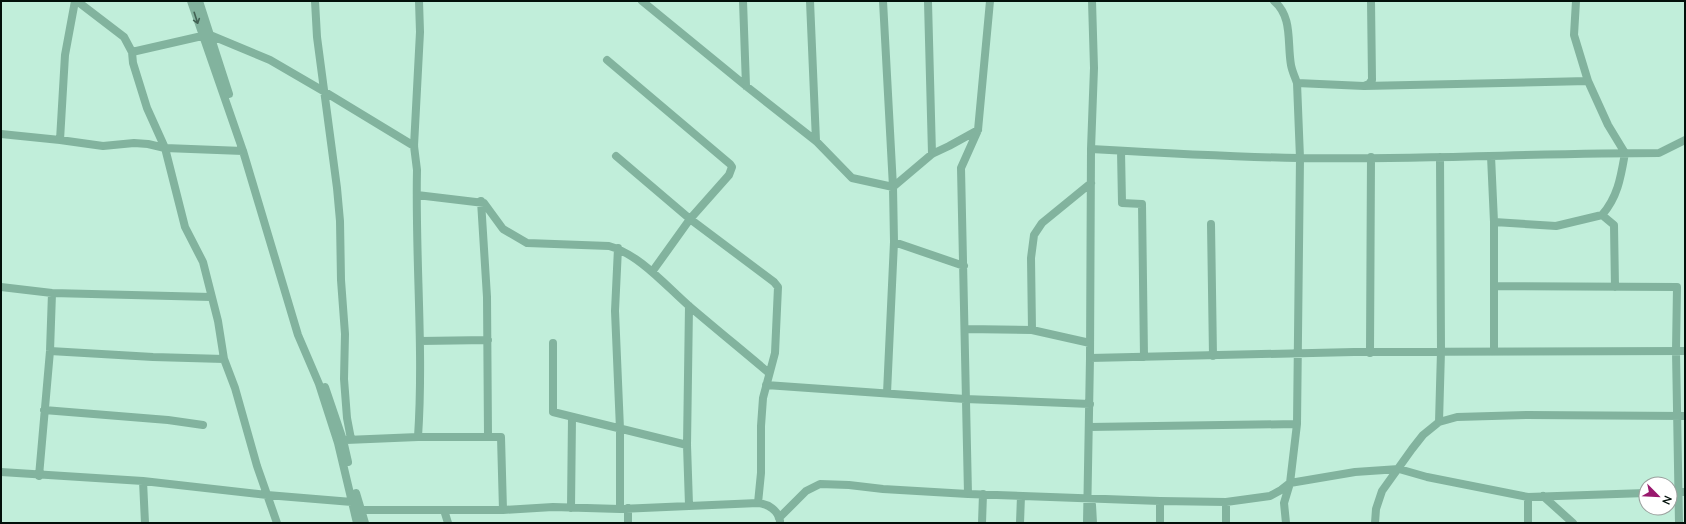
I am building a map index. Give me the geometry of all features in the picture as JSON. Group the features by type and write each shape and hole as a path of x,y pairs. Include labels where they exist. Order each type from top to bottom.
{"street":[{"path":"60,140 65,55 76,1 124,37 132,52 133,63 147,108 165,148 185,227 202,262 218,320 224,359 235,388 267,495 277,523"},
{"path":"191,1 206,35 260,187 303,333 347,440"},
{"path":"199,1 206,35 243,151 298,335 319,384 356,507 364,523"},
{"path":"315,1 317,37 340,221 341,280 345,334 344,379 347,440 357,523"},
{"path":"418,436 421,404 416,195 417,170 414,146 420,32 419,1"},
{"path":"642,1 816,141 852,178 893,186"},
{"path":"743,1 746,86"},
{"path":"810,1 816,141"},
{"path":"883,1 893,186 894,242 887,393"},
{"path":"968,494 961,168 978,130 990,1"},
{"path":"1087,523 1086,505 1088,498 1090,404 1091,150 1094,68 1092,1"},
{"path":"1274,1 1280,6 1287,22 1291,66 1296,83 1300,158 1297,424 1290,483 1284,503 1286,523"},
{"path":"1364,86 1369,84 1372,80 1371,1"},
{"path":"1494,222 1556,226 1602,215 1611,205 1616,195 1625,153 1608,125 1588,81 1574,35 1576,1"},
{"path":"928,2 932,154"},
{"path":"132,52 206,35 270,60 414,146"},
{"path":"607,60 730,164 732,168 729,175 690,220 652,272"},
{"path":"1296,83 1364,86 1588,81"},
{"path":"893,186 932,154 978,130"},
{"path":"1,134 103,146 134,143 148,144 165,148 243,151"},
{"path":"1091,150 1300,158 1440,157 1659,153 1685,140"},
{"path":"1121,151 1122,203 1142,204 1144,357"},
{"path":"616,156 690,220 772,280 778,287 775,352 773,365 769,373 763,398 761,426 761,473 758,503"},
{"path":"1491,156 1494,222 1494,351"},
{"path":"1370,353 1371,157"},
{"path":"1439,422 1441,351 1440,157"},
{"path":"1032,330 1031,258 1034,235 1042,223 1091,183"},
{"path":"416,195 481,201 487,205 503,229 509,234 527,243 609,246 618,248 652,272 689,306 769,373"},
{"path":"481,201 488,340 488,436"},
{"path":"1602,215 1614,225 1615,287"},
{"path":"1211,224 1212,356"},
{"path":"894,242 964,266"},
{"path":"618,248 615,311 624,508 628,523"},
{"path":"1494,286 1677,287 1676,351 1681,416 1678,492 1679,523"},
{"path":"1,287 52,293 211,296"},
{"path":"39,476 50,351 52,293"},
{"path":"689,306 687,445 689,505"},
{"path":"965,329 1032,330 1090,343"},
{"path":"420,341 488,340"},
{"path":"553,343 553,412 687,445"},
{"path":"50,351 152,357 224,359"},
{"path":"1090,358 1441,351 1685,351"},
{"path":"766,385 965,399 1090,404"},
{"path":"44,410 168,420 203,425"},
{"path":"1375,523 1378,499 1423,435 1439,422 1457,417 1519,415 1681,416"},
{"path":"571,508 572,417"},
{"path":"1089,427 1297,424"},
{"path":"347,440 418,436 502,437 503,510"},
{"path":"1,472 39,476 143,481 356,507 444,510 503,510 624,508 764,503 775,510 780,520 806,491 820,484 849,484 883,489 968,494 1226,502 1270,496 1290,483 1355,472 1399,469 1461,485 1528,497 1638,493"},
{"path":"143,481 145,523"},
{"path":"982,523 983,494"},
{"path":"1020,523 1021,496"},
{"path":"1543,496 1573,523"},
{"path":"1528,497 1528,523"},
{"path":"1088,498 1092,505 1093,523"},
{"path":"1160,501 1160,523"},
{"path":"1226,502 1226,523"},
{"path":"444,510 448,523"}]}
